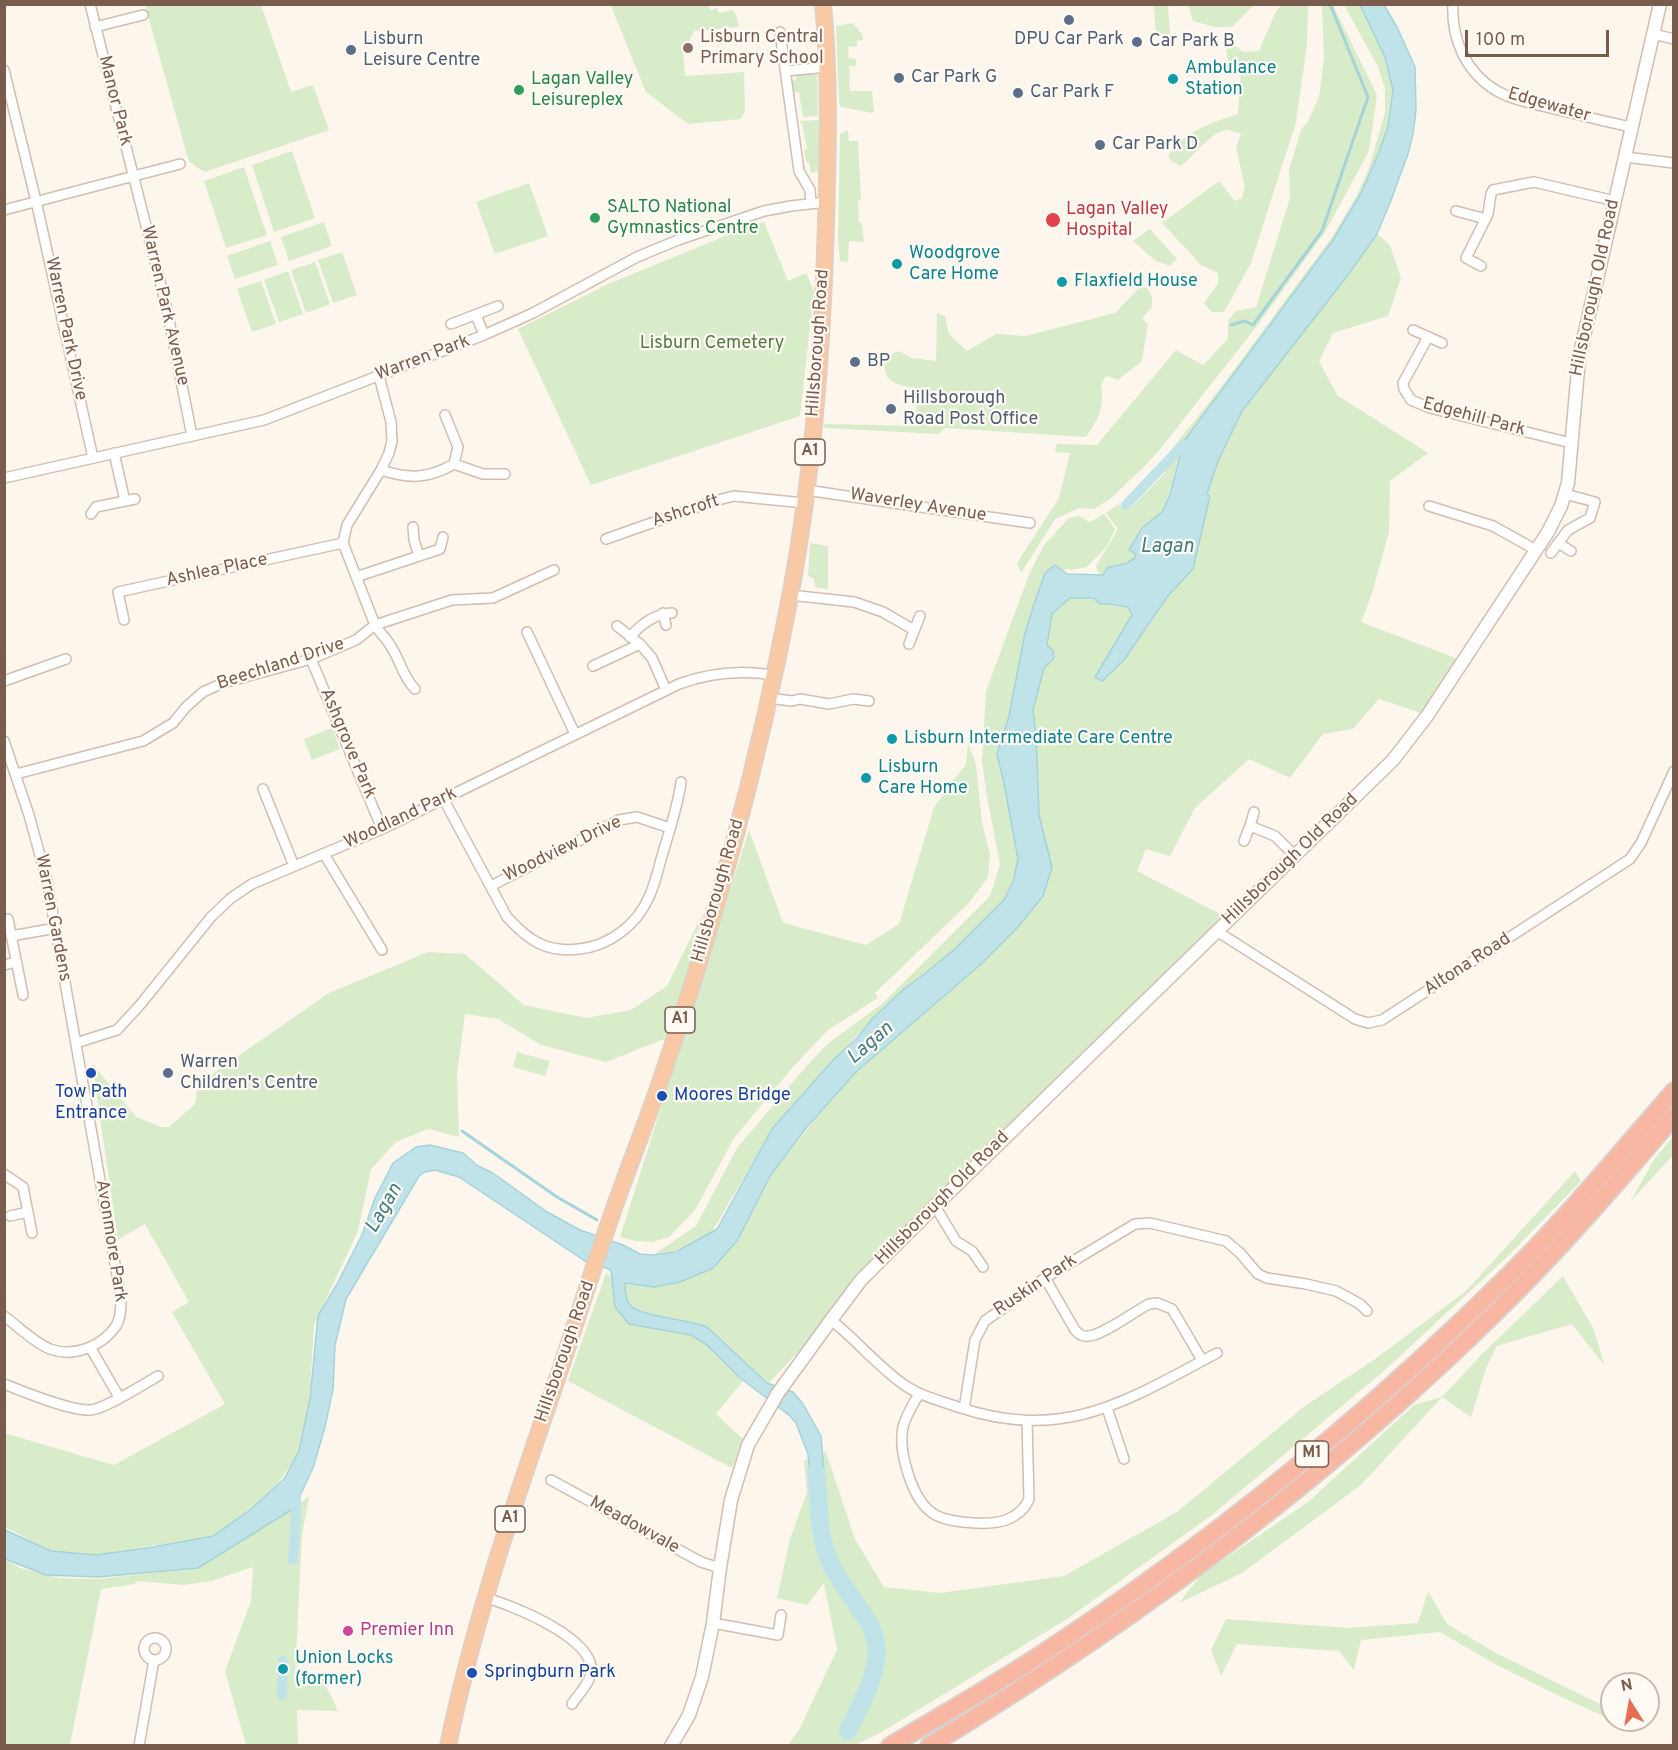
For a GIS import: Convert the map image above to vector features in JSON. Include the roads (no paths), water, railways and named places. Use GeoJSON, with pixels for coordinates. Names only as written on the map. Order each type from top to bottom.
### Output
{"type":"FeatureCollection","features":[{"type":"Feature","properties":{"kind":"highway","name":"Hillsborough Road"},"geometry":{"type":"LineString","coordinates":[[448,1746],[458,1698],[486,1598],[527,1467],[612,1212],[662,1076],[712,920],[742,812],[769,698],[790,595],[805,496],[824,293],[829,123],[823,4]]}},
{"type":"Feature","properties":{"kind":"highway","name":"M1"},"geometry":{"type":"LineString","coordinates":[[890,1746],[1039,1656],[1109,1609],[1179,1559],[1309,1456],[1383,1393],[1514,1270],[1674,1091]]}},
{"type":"Feature","properties":{"kind":"highway","name":"M1"},"geometry":{"type":"LineString","coordinates":[[929,1746],[1007,1698],[1160,1595],[1245,1531],[1347,1448],[1498,1310],[1571,1234],[1674,1116]]}},
{"type":"Feature","properties":{"kind":"street","name":"Manor Park"},"geometry":{"type":"LineString","coordinates":[[90,4],[133,176]]}},
{"type":"Feature","properties":{"kind":"street","name":"Edgewater"},"geometry":{"type":"LineString","coordinates":[[1454,4],[1455,34],[1465,58],[1476,73],[1498,91],[1539,105],[1631,128]]}},
{"type":"Feature","properties":{"kind":"street","name":"Hillsborough Old Road"},"geometry":{"type":"LineString","coordinates":[[671,1746],[682,1729],[696,1698],[713,1623],[729,1511],[748,1445],[766,1411],[831,1320],[861,1281],[935,1206],[1393,760],[1427,716],[1556,517],[1565,494],[1579,357],[1660,4]]}},
{"type":"Feature","properties":{"kind":"street"},"geometry":{"type":"LineString","coordinates":[[95,27],[142,15]]}},
{"type":"Feature","properties":{"kind":"street"},"geometry":{"type":"LineString","coordinates":[[780,32],[799,171],[810,190],[811,203]]}},
{"type":"Feature","properties":{"kind":"street"},"geometry":{"type":"LineString","coordinates":[[1653,34],[1674,39]]}},
{"type":"Feature","properties":{"kind":"street"},"geometry":{"type":"LineString","coordinates":[[786,71],[827,67]]}},
{"type":"Feature","properties":{"kind":"street","name":"Warren Park Drive"},"geometry":{"type":"LineString","coordinates":[[4,70],[36,201],[93,458]]}},
{"type":"Feature","properties":{"kind":"street"},"geometry":{"type":"LineString","coordinates":[[1624,157],[1674,164]]}},
{"type":"Feature","properties":{"kind":"street"},"geometry":{"type":"LineString","coordinates":[[4,210],[180,164]]}},
{"type":"Feature","properties":{"kind":"street","name":"Warren Park Avenue"},"geometry":{"type":"LineString","coordinates":[[133,176],[166,305],[192,436]]}},
{"type":"Feature","properties":{"kind":"street"},"geometry":{"type":"LineString","coordinates":[[1481,266],[1466,258],[1486,219],[1493,190],[1534,182],[1615,201]]}},
{"type":"Feature","properties":{"kind":"street","name":"Warren Park"},"geometry":{"type":"LineString","coordinates":[[4,478],[264,420],[484,335],[533,313],[637,257],[678,240],[764,211],[827,202]]}},
{"type":"Feature","properties":{"kind":"street"},"geometry":{"type":"LineString","coordinates":[[1456,211],[1486,219]]}},
{"type":"Feature","properties":{"kind":"street"},"geometry":{"type":"LineString","coordinates":[[451,324],[498,306]]}},
{"type":"Feature","properties":{"kind":"street"},"geometry":{"type":"LineString","coordinates":[[476,315],[484,335]]}},
{"type":"Feature","properties":{"kind":"street"},"geometry":{"type":"LineString","coordinates":[[1413,330],[1442,343]]}},
{"type":"Feature","properties":{"kind":"street","name":"Edgehill Park"},"geometry":{"type":"LineString","coordinates":[[1428,337],[1403,383],[1406,395],[1411,400],[1442,412],[1571,443]]}},
{"type":"Feature","properties":{"kind":"street"},"geometry":{"type":"LineString","coordinates":[[379,376],[391,422],[392,441],[381,470],[347,525],[344,543],[375,625],[390,644],[406,680],[415,689]]}},
{"type":"Feature","properties":{"kind":"street"},"geometry":{"type":"LineString","coordinates":[[446,415],[458,447],[454,464]]}},
{"type":"Feature","properties":{"kind":"street"},"geometry":{"type":"LineString","coordinates":[[114,453],[125,501]]}},
{"type":"Feature","properties":{"kind":"street"},"geometry":{"type":"LineString","coordinates":[[381,470],[401,477],[428,476],[454,464],[483,474],[505,474]]}},
{"type":"Feature","properties":{"kind":"street"},"geometry":{"type":"LineString","coordinates":[[1551,553],[1568,530],[1590,518],[1599,492]]}},
{"type":"Feature","properties":{"kind":"street"},"geometry":{"type":"LineString","coordinates":[[1565,494],[1595,502]]}},
{"type":"Feature","properties":{"kind":"street","name":"Ashcroft"},"geometry":{"type":"LineString","coordinates":[[606,539],[734,496],[805,496]]}},
{"type":"Feature","properties":{"kind":"street","name":"Waverley Avenue"},"geometry":{"type":"LineString","coordinates":[[805,496],[1030,523]]}},
{"type":"Feature","properties":{"kind":"street"},"geometry":{"type":"LineString","coordinates":[[91,514],[96,507],[135,499]]}},
{"type":"Feature","properties":{"kind":"street"},"geometry":{"type":"LineString","coordinates":[[1430,506],[1492,526],[1536,550]]}},
{"type":"Feature","properties":{"kind":"street"},"geometry":{"type":"LineString","coordinates":[[413,527],[419,556]]}},
{"type":"Feature","properties":{"kind":"street"},"geometry":{"type":"LineString","coordinates":[[356,577],[440,549],[443,537]]}},
{"type":"Feature","properties":{"kind":"street","name":"Ashlea Place"},"geometry":{"type":"LineString","coordinates":[[124,620],[118,592],[344,543]]}},
{"type":"Feature","properties":{"kind":"street"},"geometry":{"type":"LineString","coordinates":[[1558,543],[1571,551]]}},
{"type":"Feature","properties":{"kind":"street","name":"Beechland Drive"},"geometry":{"type":"LineString","coordinates":[[16,774],[143,741],[173,723],[203,692],[223,683],[311,659],[356,640],[375,625],[452,600],[494,598],[554,570]]}},
{"type":"Feature","properties":{"kind":"street"},"geometry":{"type":"LineString","coordinates":[[790,595],[854,602],[883,612],[914,630]]}},
{"type":"Feature","properties":{"kind":"street"},"geometry":{"type":"LineString","coordinates":[[630,637],[639,627],[667,613],[666,625]]}},
{"type":"Feature","properties":{"kind":"street"},"geometry":{"type":"LineString","coordinates":[[909,644],[920,616]]}},
{"type":"Feature","properties":{"kind":"street"},"geometry":{"type":"LineString","coordinates":[[617,626],[640,644],[652,658],[666,690]]}},
{"type":"Feature","properties":{"kind":"street"},"geometry":{"type":"LineString","coordinates":[[527,632],[575,734]]}},
{"type":"Feature","properties":{"kind":"street"},"geometry":{"type":"LineString","coordinates":[[593,666],[640,644]]}},
{"type":"Feature","properties":{"kind":"street"},"geometry":{"type":"LineString","coordinates":[[4,681],[66,659]]}},
{"type":"Feature","properties":{"kind":"street","name":"Ashgrove Park"},"geometry":{"type":"LineString","coordinates":[[311,659],[382,829]]}},
{"type":"Feature","properties":{"kind":"street","name":"Woodland Park"},"geometry":{"type":"LineString","coordinates":[[76,1043],[117,1030],[211,917],[231,898],[252,884],[444,800],[666,690],[708,676],[749,672],[773,675]]}},
{"type":"Feature","properties":{"kind":"street"},"geometry":{"type":"LineString","coordinates":[[769,698],[792,701],[800,699],[829,704],[853,699],[869,701]]}},
{"type":"Feature","properties":{"kind":"street","name":"Warren Gardens"},"geometry":{"type":"LineString","coordinates":[[4,741],[42,862],[86,1098]]}},
{"type":"Feature","properties":{"kind":"street","name":"Altona Road"},"geometry":{"type":"LineString","coordinates":[[1218,932],[1355,1019],[1368,1023],[1382,1020],[1630,859],[1641,843],[1674,771]]}},
{"type":"Feature","properties":{"kind":"street"},"geometry":{"type":"LineString","coordinates":[[444,800],[507,917],[534,942],[563,951],[585,949],[611,940],[625,930],[639,914],[649,898],[678,804],[681,782]]}},
{"type":"Feature","properties":{"kind":"street"},"geometry":{"type":"LineString","coordinates":[[263,789],[294,866]]}},
{"type":"Feature","properties":{"kind":"street"},"geometry":{"type":"LineString","coordinates":[[1244,841],[1254,812]]}},
{"type":"Feature","properties":{"kind":"street","name":"Woodview Drive"},"geometry":{"type":"LineString","coordinates":[[491,886],[619,820],[637,817],[670,828]]}},
{"type":"Feature","properties":{"kind":"street"},"geometry":{"type":"LineString","coordinates":[[1250,826],[1275,836],[1295,856]]}},
{"type":"Feature","properties":{"kind":"street"},"geometry":{"type":"LineString","coordinates":[[324,854],[382,950]]}},
{"type":"Feature","properties":{"kind":"street"},"geometry":{"type":"LineString","coordinates":[[8,919],[22,995]]}},
{"type":"Feature","properties":{"kind":"street"},"geometry":{"type":"LineString","coordinates":[[11,936],[56,928]]}},
{"type":"Feature","properties":{"kind":"street"},"geometry":{"type":"LineString","coordinates":[[4,965],[16,962]]}},
{"type":"Feature","properties":{"kind":"street","name":"Avonmore Park"},"geometry":{"type":"LineString","coordinates":[[86,1098],[121,1298],[117,1324],[102,1341],[90,1347]]}},
{"type":"Feature","properties":{"kind":"street"},"geometry":{"type":"LineString","coordinates":[[4,1174],[23,1187],[32,1233]]}},
{"type":"Feature","properties":{"kind":"street"},"geometry":{"type":"LineString","coordinates":[[935,1206],[956,1241],[972,1251],[983,1267]]}},
{"type":"Feature","properties":{"kind":"street"},"geometry":{"type":"LineString","coordinates":[[10,1216],[28,1212]]}},
{"type":"Feature","properties":{"kind":"street","name":"Ruskin Park"},"geometry":{"type":"LineString","coordinates":[[964,1409],[975,1340],[985,1321],[1045,1278],[1135,1224],[1150,1223],[1226,1241],[1258,1274],[1267,1278],[1336,1291],[1360,1304],[1367,1311]]}},
{"type":"Feature","properties":{"kind":"street"},"geometry":{"type":"LineString","coordinates":[[1045,1278],[1079,1334],[1085,1337],[1096,1335],[1149,1304],[1157,1303],[1172,1309],[1202,1360]]}},
{"type":"Feature","properties":{"kind":"street"},"geometry":{"type":"LineString","coordinates":[[4,1316],[50,1349],[78,1352],[90,1347],[119,1397]]}},
{"type":"Feature","properties":{"kind":"street"},"geometry":{"type":"LineString","coordinates":[[831,1320],[900,1382],[919,1394],[995,1418],[1027,1421],[1071,1418],[1107,1408],[1142,1393],[1217,1353]]}},
{"type":"Feature","properties":{"kind":"street"},"geometry":{"type":"LineString","coordinates":[[4,1384],[73,1407],[90,1410],[158,1376]]}},
{"type":"Feature","properties":{"kind":"street"},"geometry":{"type":"LineString","coordinates":[[919,1394],[902,1429],[908,1474],[920,1503],[931,1513],[944,1520],[991,1522],[1006,1520],[1026,1507],[1029,1499],[1027,1421]]}},
{"type":"Feature","properties":{"kind":"street"},"geometry":{"type":"LineString","coordinates":[[1107,1408],[1124,1459]]}},
{"type":"Feature","properties":{"kind":"street","name":"Meadowvale"},"geometry":{"type":"LineString","coordinates":[[551,1480],[700,1562],[720,1568]]}},
{"type":"Feature","properties":{"kind":"street"},"geometry":{"type":"LineString","coordinates":[[486,1598],[527,1611],[580,1645],[591,1660],[591,1676],[572,1704]]}},
{"type":"Feature","properties":{"kind":"street"},"geometry":{"type":"LineString","coordinates":[[713,1623],[778,1635],[781,1615]]}},
{"type":"Feature","properties":{"kind":"street"},"geometry":{"type":"LineString","coordinates":[[139,1746],[154,1660]]}},
{"type":"Feature","properties":{"kind":"water","name":"Lagan"},"geometry":{"type":"Polygon","coordinates":[[[1360,5],[1384,5],[1415,67],[1416,110],[1408,154],[1377,234],[1242,411],[1218,461],[1207,494],[1210,496],[1193,569],[1167,597],[1124,660],[1102,681],[1095,677],[1132,615],[1128,607],[1100,604],[1094,598],[1070,598],[1052,614],[1047,645],[1053,651],[1054,658],[1044,668],[1033,710],[1039,815],[1052,867],[1043,896],[1018,927],[980,965],[857,1071],[806,1128],[770,1176],[737,1241],[713,1268],[680,1282],[654,1287],[625,1283],[627,1300],[635,1309],[707,1327],[767,1383],[793,1392],[803,1404],[821,1436],[826,1496],[812,1496],[808,1454],[796,1423],[739,1377],[707,1345],[691,1335],[629,1324],[615,1307],[609,1269],[585,1261],[459,1177],[435,1170],[419,1176],[346,1299],[335,1345],[333,1389],[325,1427],[313,1468],[291,1510],[198,1568],[98,1577],[46,1575],[5,1559],[5,1530],[51,1551],[96,1555],[213,1536],[250,1510],[284,1479],[299,1451],[310,1399],[318,1316],[362,1235],[375,1198],[393,1163],[416,1147],[430,1145],[463,1153],[478,1166],[493,1173],[547,1212],[580,1230],[623,1245],[640,1254],[676,1252],[717,1229],[772,1129],[834,1059],[905,988],[956,948],[1004,900],[1013,882],[1018,859],[997,754],[1009,716],[1025,633],[1045,573],[1055,565],[1067,574],[1103,575],[1107,568],[1127,563],[1135,558],[1135,553],[1129,550],[1142,528],[1163,511],[1170,494],[1184,441],[1333,240],[1361,193],[1388,127],[1393,90],[1385,57],[1360,5]]]}},
{"type":"Feature","properties":{"kind":"waterway"},"geometry":{"type":"LineString","coordinates":[[1231,325],[1245,321],[1253,325],[1322,231],[1368,97],[1330,4]]}},
{"type":"Feature","properties":{"kind":"waterway"},"geometry":{"type":"LineString","coordinates":[[1126,505],[1183,445]]}},
{"type":"Feature","properties":{"kind":"waterway"},"geometry":{"type":"LineString","coordinates":[[462,1131],[557,1197],[597,1220]]}},
{"type":"Feature","properties":{"kind":"waterway"},"geometry":{"type":"LineString","coordinates":[[816,1472],[821,1529],[826,1552],[838,1577],[867,1620],[874,1634],[876,1648],[876,1662],[872,1676],[848,1731]]}},
{"type":"Feature","properties":{"kind":"waterway"},"geometry":{"type":"LineString","coordinates":[[293,1560],[296,1491]]}},
{"type":"Feature","properties":{"kind":"waterway"},"geometry":{"type":"LineString","coordinates":[[282,1695],[283,1661]]}},
{"type":"Feature","properties":{"kind":"place","name":"DPU Car Park"},"geometry":{"type":"Point","coordinates":[1069,20]}},
{"type":"Feature","properties":{"kind":"place","name":"Car Park B"},"geometry":{"type":"Point","coordinates":[1137,42]}},
{"type":"Feature","properties":{"kind":"place","name":"Lisburn Central Primary School"},"geometry":{"type":"Point","coordinates":[688,48]}},
{"type":"Feature","properties":{"kind":"place","name":"Lisburn Leisure Centre"},"geometry":{"type":"Point","coordinates":[351,50]}},
{"type":"Feature","properties":{"kind":"place","name":"Car Park G"},"geometry":{"type":"Point","coordinates":[899,78]}},
{"type":"Feature","properties":{"kind":"place","name":"Ambulance Station"},"geometry":{"type":"Point","coordinates":[1173,79]}},
{"type":"Feature","properties":{"kind":"place","name":"Lagan Valley Leisureplex"},"geometry":{"type":"Point","coordinates":[519,90]}},
{"type":"Feature","properties":{"kind":"place","name":"Car Park F"},"geometry":{"type":"Point","coordinates":[1018,93]}},
{"type":"Feature","properties":{"kind":"place","name":"Car Park D"},"geometry":{"type":"Point","coordinates":[1100,145]}},
{"type":"Feature","properties":{"kind":"place","name":"SALTO National Gymnastics Centre"},"geometry":{"type":"Point","coordinates":[595,218]}},
{"type":"Feature","properties":{"kind":"place","name":"Lagan Valley Hospital"},"geometry":{"type":"Point","coordinates":[1053,220]}},
{"type":"Feature","properties":{"kind":"place","name":"Woodgrove Care Home"},"geometry":{"type":"Point","coordinates":[897,264]}},
{"type":"Feature","properties":{"kind":"place","name":"Flaxfield House"},"geometry":{"type":"Point","coordinates":[1062,282]}},
{"type":"Feature","properties":{"kind":"place","name":"BP"},"geometry":{"type":"Point","coordinates":[855,362]}},
{"type":"Feature","properties":{"kind":"place","name":"Hillsborough Road Post Office"},"geometry":{"type":"Point","coordinates":[891,409]}},
{"type":"Feature","properties":{"kind":"place","name":"Lisburn Intermediate Care Centre"},"geometry":{"type":"Point","coordinates":[892,739]}},
{"type":"Feature","properties":{"kind":"place","name":"Lisburn Care Home"},"geometry":{"type":"Point","coordinates":[866,778]}},
{"type":"Feature","properties":{"kind":"place","name":"Tow Path Entrance"},"geometry":{"type":"Point","coordinates":[91,1073]}},
{"type":"Feature","properties":{"kind":"place","name":"Warren Children's Centre"},"geometry":{"type":"Point","coordinates":[168,1073]}},
{"type":"Feature","properties":{"kind":"place","name":"Moores Bridge"},"geometry":{"type":"Point","coordinates":[662,1096]}},
{"type":"Feature","properties":{"kind":"place","name":"Premier Inn"},"geometry":{"type":"Point","coordinates":[348,1631]}},
{"type":"Feature","properties":{"kind":"place","name":"Union Locks (former)"},"geometry":{"type":"Point","coordinates":[283,1669]}},
{"type":"Feature","properties":{"kind":"place","name":"Springburn Park"},"geometry":{"type":"Point","coordinates":[472,1673]}},
{"type":"Feature","properties":{"kind":"park label","name":"Lisburn Cemetery"},"geometry":{"type":"Point","coordinates":[712,344]}}]}
